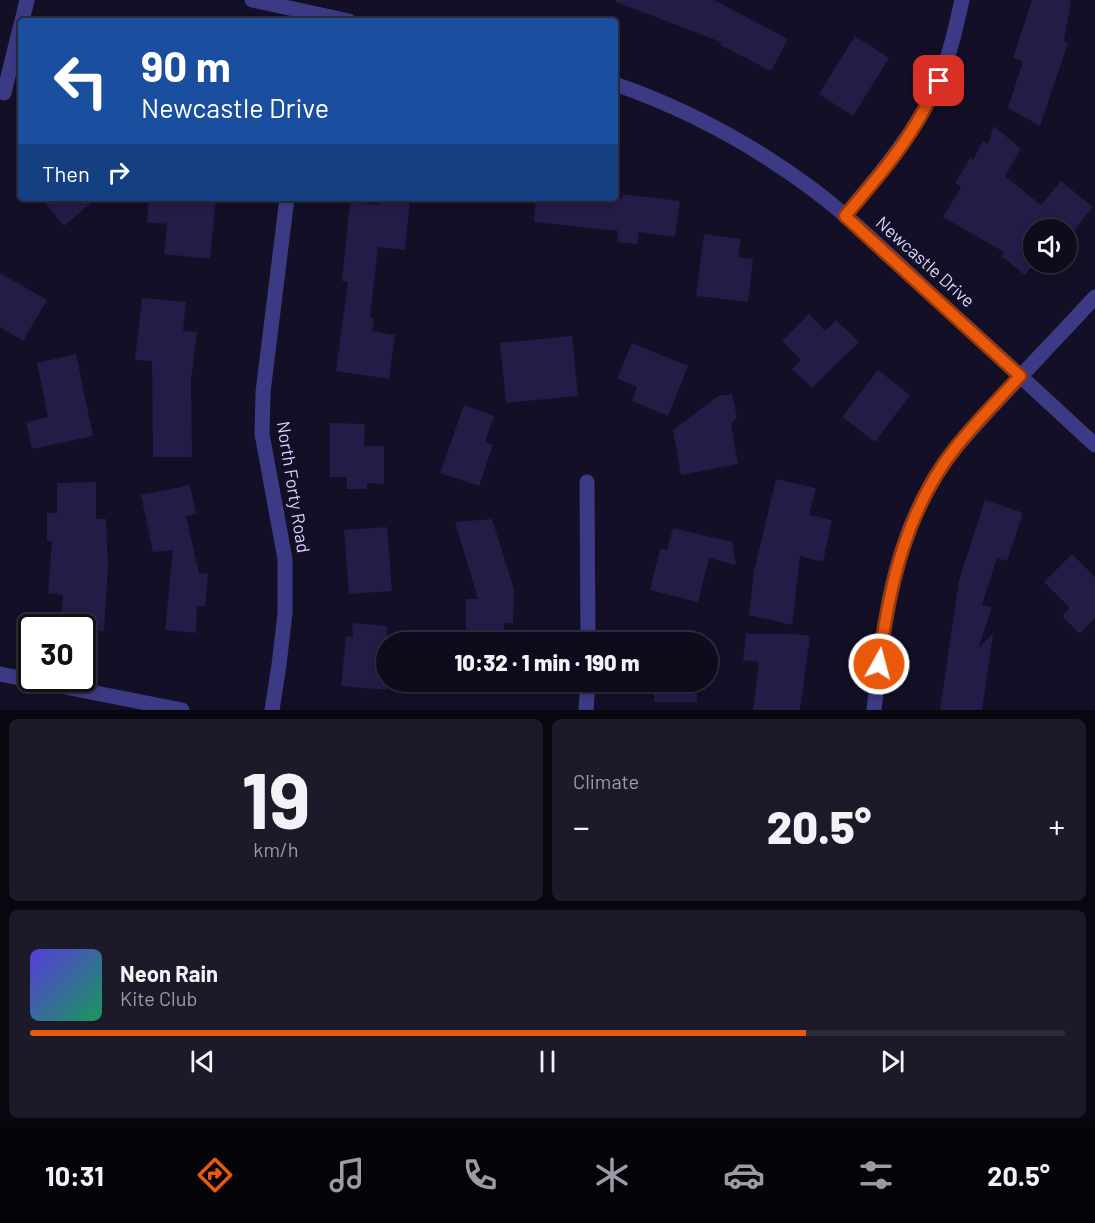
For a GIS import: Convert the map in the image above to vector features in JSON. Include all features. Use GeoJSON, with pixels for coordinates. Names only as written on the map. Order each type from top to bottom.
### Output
{"type":"FeatureCollection","features":[{"type":"Feature","properties":{"kind":"street"},"geometry":{"type":"LineString","coordinates":[[22,18],[27,0]]}},
{"type":"Feature","properties":{"kind":"street"},"geometry":{"type":"LineString","coordinates":[[252,0],[314,11],[338,18]]}},
{"type":"Feature","properties":{"kind":"street"},"geometry":{"type":"LineString","coordinates":[[845,216],[889,163],[916,123],[939,81],[954,36],[962,0]]}},
{"type":"Feature","properties":{"kind":"street"},"geometry":{"type":"LineString","coordinates":[[4,93],[18,35]]}},
{"type":"Feature","properties":{"kind":"street","name":"Newcastle Drive"},"geometry":{"type":"LineString","coordinates":[[618,85],[670,106],[745,144],[817,193],[1095,445]]}},
{"type":"Feature","properties":{"kind":"street","name":"North Forty Road"},"geometry":{"type":"LineString","coordinates":[[272,710],[285,613],[285,559],[262,434],[263,392],[287,201]]}},
{"type":"Feature","properties":{"kind":"street"},"geometry":{"type":"LineString","coordinates":[[874,710],[885,619],[895,572],[910,526],[930,485],[956,447],[1095,297]]}},
{"type":"Feature","properties":{"kind":"street"},"geometry":{"type":"LineString","coordinates":[[587,482],[588,632]]}},
{"type":"Feature","properties":{"kind":"street"},"geometry":{"type":"LineString","coordinates":[[0,674],[182,710]]}},
{"type":"Feature","properties":{"kind":"street"},"geometry":{"type":"LineString","coordinates":[[586,710],[587,692]]}},
{"type":"Feature","properties":{"kind":"building"},"geometry":{"type":"Polygon","coordinates":[[[616,0],[714,0],[788,39],[771,71],[720,45],[721,42],[616,2],[616,0]]]}},
{"type":"Feature","properties":{"kind":"building"},"geometry":{"type":"Polygon","coordinates":[[[1032,0],[1071,0],[1064,41],[1068,43],[1040,126],[1008,108],[1023,61],[1013,58],[1032,0]]]}},
{"type":"Feature","properties":{"kind":"building"},"geometry":{"type":"Polygon","coordinates":[[[855,36],[889,58],[853,116],[819,94],[855,36]]]}},
{"type":"Feature","properties":{"kind":"building"},"geometry":{"type":"Polygon","coordinates":[[[994,126],[1021,149],[1005,176],[1041,205],[1061,181],[1093,207],[1077,227],[1077,219],[1023,219],[1023,273],[1027,273],[1025,275],[1001,256],[1004,252],[943,217],[961,187],[955,183],[970,158],[973,160],[983,141],[988,144],[994,126]]]}},
{"type":"Feature","properties":{"kind":"building"},"geometry":{"type":"Polygon","coordinates":[[[623,194],[680,201],[675,237],[639,232],[637,244],[617,242],[618,231],[534,222],[536,201],[618,201],[618,198],[623,198],[623,194]]]}},
{"type":"Feature","properties":{"kind":"building"},"geometry":{"type":"Polygon","coordinates":[[[43,201],[93,201],[64,226],[43,201]]]}},
{"type":"Feature","properties":{"kind":"building"},"geometry":{"type":"Polygon","coordinates":[[[149,201],[216,201],[210,259],[164,254],[167,224],[147,222],[149,201]]]}},
{"type":"Feature","properties":{"kind":"building"},"geometry":{"type":"Polygon","coordinates":[[[380,201],[410,201],[405,250],[378,247],[370,318],[374,318],[372,331],[395,335],[389,379],[336,371],[348,282],[342,281],[350,202],[379,205],[380,201]]]}},
{"type":"Feature","properties":{"kind":"building"},"geometry":{"type":"Polygon","coordinates":[[[704,234],[741,239],[738,257],[753,259],[748,302],[696,296],[704,234]]]}},
{"type":"Feature","properties":{"kind":"building"},"geometry":{"type":"Polygon","coordinates":[[[0,273],[47,300],[23,341],[0,327],[0,273]]]}},
{"type":"Feature","properties":{"kind":"building"},"geometry":{"type":"Polygon","coordinates":[[[142,298],[186,302],[183,331],[197,332],[191,380],[192,457],[153,457],[152,361],[135,360],[142,298]]]}},
{"type":"Feature","properties":{"kind":"building"},"geometry":{"type":"Polygon","coordinates":[[[809,314],[825,331],[836,320],[859,342],[812,388],[792,369],[801,360],[782,341],[809,314]]]}},
{"type":"Feature","properties":{"kind":"building"},"geometry":{"type":"Polygon","coordinates":[[[572,336],[578,396],[506,403],[500,343],[572,336]]]}},
{"type":"Feature","properties":{"kind":"building"},"geometry":{"type":"Polygon","coordinates":[[[632,343],[688,366],[668,416],[632,401],[637,387],[617,378],[632,343]]]}},
{"type":"Feature","properties":{"kind":"building"},"geometry":{"type":"Polygon","coordinates":[[[76,354],[93,436],[32,449],[26,422],[48,417],[37,363],[76,354]]]}},
{"type":"Feature","properties":{"kind":"building"},"geometry":{"type":"Polygon","coordinates":[[[878,370],[910,395],[875,442],[842,417],[878,370]]]}},
{"type":"Feature","properties":{"kind":"building"},"geometry":{"type":"Polygon","coordinates":[[[732,394],[737,417],[731,425],[738,464],[681,475],[673,430],[718,396],[732,394]]]}},
{"type":"Feature","properties":{"kind":"building"},"geometry":{"type":"Polygon","coordinates":[[[464,405],[494,416],[485,442],[493,445],[479,486],[440,473],[464,405]]]}},
{"type":"Feature","properties":{"kind":"building"},"geometry":{"type":"Polygon","coordinates":[[[330,423],[365,424],[364,446],[384,446],[384,484],[367,483],[367,489],[347,489],[347,477],[330,477],[330,423]]]}},
{"type":"Feature","properties":{"kind":"building"},"geometry":{"type":"Polygon","coordinates":[[[776,479],[816,488],[809,515],[832,520],[823,562],[800,556],[792,625],[749,615],[754,571],[776,479]]]}},
{"type":"Feature","properties":{"kind":"building"},"geometry":{"type":"Polygon","coordinates":[[[96,482],[96,519],[106,519],[108,567],[104,631],[96,631],[96,614],[62,614],[63,595],[48,593],[52,541],[47,541],[47,513],[57,513],[57,483],[96,482]]]}},
{"type":"Feature","properties":{"kind":"building"},"geometry":{"type":"Polygon","coordinates":[[[190,485],[196,514],[186,516],[199,573],[208,574],[205,606],[197,606],[196,633],[165,630],[173,550],[153,552],[141,495],[190,485]]]}},
{"type":"Feature","properties":{"kind":"building"},"geometry":{"type":"Polygon","coordinates":[[[985,500],[1023,513],[1007,561],[997,558],[982,605],[992,607],[978,649],[993,633],[982,710],[940,710],[959,580],[985,500]]]}},
{"type":"Feature","properties":{"kind":"building"},"geometry":{"type":"Polygon","coordinates":[[[492,519],[514,589],[513,623],[504,623],[504,632],[466,632],[466,599],[478,599],[455,522],[492,519]]]}},
{"type":"Feature","properties":{"kind":"building"},"geometry":{"type":"Polygon","coordinates":[[[387,527],[392,591],[349,594],[344,530],[387,527]]]}},
{"type":"Feature","properties":{"kind":"building"},"geometry":{"type":"Polygon","coordinates":[[[673,528],[732,542],[736,565],[709,558],[698,602],[650,590],[660,549],[667,550],[673,528]]]}},
{"type":"Feature","properties":{"kind":"building"},"geometry":{"type":"Polygon","coordinates":[[[1072,554],[1095,577],[1095,618],[1080,634],[1062,616],[1070,608],[1044,582],[1072,554]]]}},
{"type":"Feature","properties":{"kind":"building"},"geometry":{"type":"Polygon","coordinates":[[[352,623],[387,626],[387,632],[376,632],[376,689],[341,686],[346,636],[353,637],[352,623]]]}},
{"type":"Feature","properties":{"kind":"building"},"geometry":{"type":"Polygon","coordinates":[[[746,634],[810,636],[800,710],[753,710],[759,662],[743,660],[746,634]]]}},
{"type":"Feature","properties":{"kind":"building"},"geometry":{"type":"Polygon","coordinates":[[[654,692],[697,692],[697,702],[654,702],[654,692]]]}},
{"type":"Feature","properties":{"kind":"route"},"geometry":{"type":"LineString","coordinates":[[879,664],[895,572],[910,526],[930,485],[956,447],[1020,376],[845,216],[889,163],[916,123],[939,81]]}}]}
